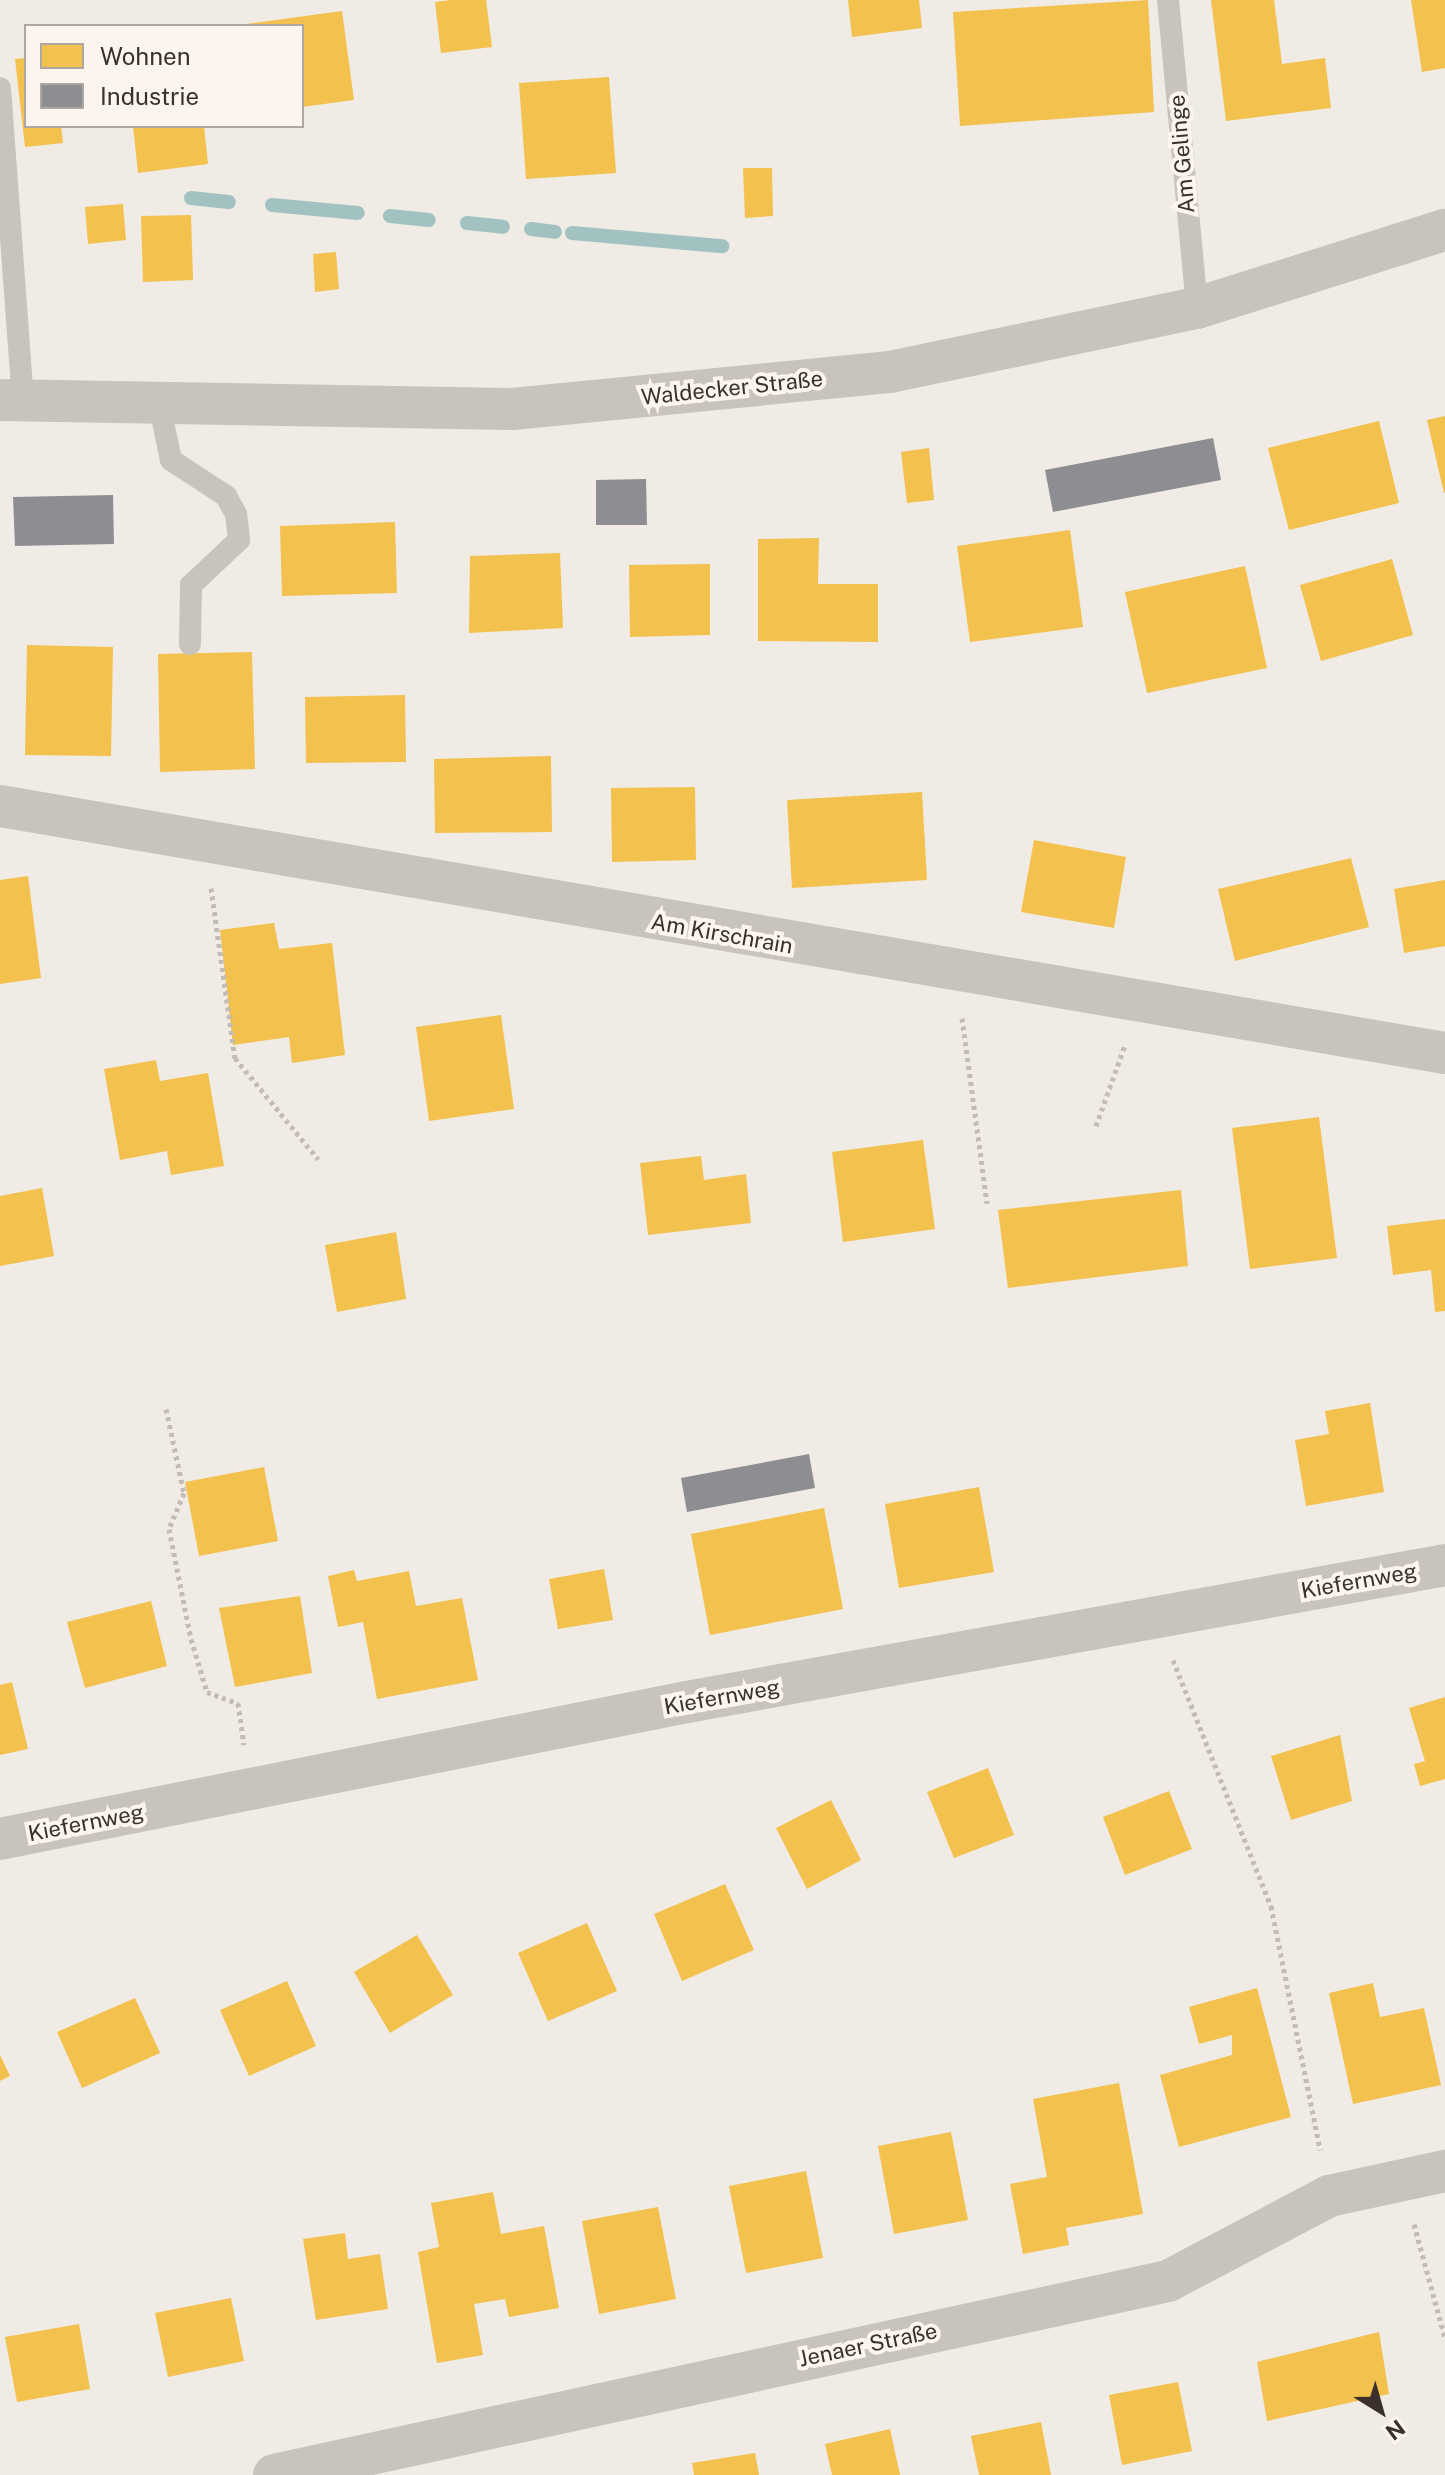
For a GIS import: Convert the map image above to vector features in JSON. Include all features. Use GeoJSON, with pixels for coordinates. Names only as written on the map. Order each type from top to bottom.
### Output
{"type":"FeatureCollection","features":[{"type":"Feature","properties":{"kind":"street","name":"Waldecker Straße"},"geometry":{"type":"LineString","coordinates":[[12,400],[528,407],[890,372],[1197,308],[1445,230]]}},
{"type":"Feature","properties":{"kind":"street","name":"Am Kirschrain"},"geometry":{"type":"LineString","coordinates":[[0,806],[956,974],[1445,1053]]}},
{"type":"Feature","properties":{"kind":"street","name":"Kiefernweg"},"geometry":{"type":"LineString","coordinates":[[0,1839],[252,1792],[687,1702],[1445,1565]]}},
{"type":"Feature","properties":{"kind":"street","name":"Jenaer Straße"},"geometry":{"type":"LineString","coordinates":[[274,2475],[1168,2281],[1329,2196],[1445,2171]]}},
{"type":"Feature","properties":{"kind":"lane","name":"Am Gelinge"},"geometry":{"type":"LineString","coordinates":[[1168,0],[1197,308]]}},
{"type":"Feature","properties":{"kind":"lane"},"geometry":{"type":"LineString","coordinates":[[0,88],[12,400]]}},
{"type":"Feature","properties":{"kind":"lane"},"geometry":{"type":"LineString","coordinates":[[159,403],[171,460],[226,496],[236,514],[239,540],[191,585],[190,644]]}},
{"type":"Feature","properties":{"kind":"path"},"geometry":{"type":"LineString","coordinates":[[207,841],[235,1058],[318,1159]]}},
{"type":"Feature","properties":{"kind":"path"},"geometry":{"type":"LineString","coordinates":[[956,974],[987,1203]]}},
{"type":"Feature","properties":{"kind":"path"},"geometry":{"type":"LineString","coordinates":[[1096,1126],[1126,1057],[1123,1000]]}},
{"type":"Feature","properties":{"kind":"path"},"geometry":{"type":"LineString","coordinates":[[166,1409],[184,1493],[169,1529],[191,1639],[207,1692],[238,1703],[252,1792]]}},
{"type":"Feature","properties":{"kind":"path"},"geometry":{"type":"LineString","coordinates":[[1156,1618],[1271,1906],[1329,2196]]}},
{"type":"Feature","properties":{"kind":"path"},"geometry":{"type":"LineString","coordinates":[[1403,2181],[1445,2338]]}},
{"type":"Feature","properties":{"kind":"building: Wohnen"},"geometry":{"type":"Polygon","coordinates":[[[486,0],[492,47],[441,53],[435,2],[486,0]]]}},
{"type":"Feature","properties":{"kind":"building: Wohnen"},"geometry":{"type":"Polygon","coordinates":[[[848,0],[919,0],[922,28],[852,37],[848,0]]]}},
{"type":"Feature","properties":{"kind":"building: Wohnen"},"geometry":{"type":"Polygon","coordinates":[[[1148,0],[1154,112],[960,126],[953,12],[1148,0]]]}},
{"type":"Feature","properties":{"kind":"building: Wohnen"},"geometry":{"type":"Polygon","coordinates":[[[1211,0],[1274,0],[1282,64],[1325,58],[1331,108],[1226,121],[1211,0]]]}},
{"type":"Feature","properties":{"kind":"building: Wohnen"},"geometry":{"type":"Polygon","coordinates":[[[1411,0],[1445,0],[1445,68],[1422,72],[1411,0]]]}},
{"type":"Feature","properties":{"kind":"building: Wohnen"},"geometry":{"type":"Polygon","coordinates":[[[342,11],[354,100],[304,107],[304,24],[246,24],[342,11]]]}},
{"type":"Feature","properties":{"kind":"building: Wohnen"},"geometry":{"type":"Polygon","coordinates":[[[24,58],[24,128],[61,128],[63,143],[25,147],[15,59],[24,58]]]}},
{"type":"Feature","properties":{"kind":"building: Wohnen"},"geometry":{"type":"Polygon","coordinates":[[[609,77],[616,173],[526,179],[519,83],[609,77]]]}},
{"type":"Feature","properties":{"kind":"building: Wohnen"},"geometry":{"type":"Polygon","coordinates":[[[133,128],[204,128],[208,164],[138,173],[133,128]]]}},
{"type":"Feature","properties":{"kind":"building: Wohnen"},"geometry":{"type":"Polygon","coordinates":[[[743,168],[772,168],[773,216],[745,218],[743,168]]]}},
{"type":"Feature","properties":{"kind":"building: Wohnen"},"geometry":{"type":"Polygon","coordinates":[[[123,204],[126,240],[88,244],[85,207],[123,204]]]}},
{"type":"Feature","properties":{"kind":"building: Wohnen"},"geometry":{"type":"Polygon","coordinates":[[[191,215],[193,280],[143,282],[141,216],[191,215]]]}},
{"type":"Feature","properties":{"kind":"building: Wohnen"},"geometry":{"type":"Polygon","coordinates":[[[336,252],[339,289],[315,292],[313,254],[336,252]]]}},
{"type":"Feature","properties":{"kind":"building: Wohnen"},"geometry":{"type":"Polygon","coordinates":[[[1445,416],[1445,492],[1444,493],[1427,420],[1445,416]]]}},
{"type":"Feature","properties":{"kind":"building: Wohnen"},"geometry":{"type":"Polygon","coordinates":[[[1379,421],[1399,503],[1289,530],[1268,448],[1379,421]]]}},
{"type":"Feature","properties":{"kind":"building: Wohnen"},"geometry":{"type":"Polygon","coordinates":[[[929,448],[934,500],[907,503],[901,452],[929,448]]]}},
{"type":"Feature","properties":{"kind":"building: Wohnen"},"geometry":{"type":"Polygon","coordinates":[[[395,522],[397,593],[282,596],[280,526],[395,522]]]}},
{"type":"Feature","properties":{"kind":"building: Wohnen"},"geometry":{"type":"Polygon","coordinates":[[[1070,530],[1083,627],[970,642],[957,546],[1070,530]]]}},
{"type":"Feature","properties":{"kind":"building: Wohnen"},"geometry":{"type":"Polygon","coordinates":[[[819,538],[818,584],[878,584],[878,642],[758,641],[758,539],[819,538]]]}},
{"type":"Feature","properties":{"kind":"building: Wohnen"},"geometry":{"type":"Polygon","coordinates":[[[560,553],[563,628],[469,633],[470,556],[560,553]]]}},
{"type":"Feature","properties":{"kind":"building: Wohnen"},"geometry":{"type":"Polygon","coordinates":[[[1392,559],[1413,635],[1321,661],[1300,585],[1392,559]]]}},
{"type":"Feature","properties":{"kind":"building: Wohnen"},"geometry":{"type":"Polygon","coordinates":[[[710,564],[710,635],[630,637],[629,565],[710,564]]]}},
{"type":"Feature","properties":{"kind":"building: Wohnen"},"geometry":{"type":"Polygon","coordinates":[[[1245,566],[1267,668],[1147,693],[1125,592],[1245,566]]]}},
{"type":"Feature","properties":{"kind":"building: Wohnen"},"geometry":{"type":"Polygon","coordinates":[[[27,645],[113,647],[111,756],[25,755],[27,645]]]}},
{"type":"Feature","properties":{"kind":"building: Wohnen"},"geometry":{"type":"Polygon","coordinates":[[[252,652],[255,769],[160,772],[158,654],[252,652]]]}},
{"type":"Feature","properties":{"kind":"building: Wohnen"},"geometry":{"type":"Polygon","coordinates":[[[405,695],[406,762],[306,763],[305,697],[405,695]]]}},
{"type":"Feature","properties":{"kind":"building: Wohnen"},"geometry":{"type":"Polygon","coordinates":[[[551,756],[552,832],[435,833],[434,759],[551,756]]]}},
{"type":"Feature","properties":{"kind":"building: Wohnen"},"geometry":{"type":"Polygon","coordinates":[[[695,787],[696,860],[612,862],[611,788],[695,787]]]}},
{"type":"Feature","properties":{"kind":"building: Wohnen"},"geometry":{"type":"Polygon","coordinates":[[[922,792],[927,880],[792,888],[787,800],[922,792]]]}},
{"type":"Feature","properties":{"kind":"building: Wohnen"},"geometry":{"type":"Polygon","coordinates":[[[1034,840],[1126,857],[1114,928],[1021,912],[1034,840]]]}},
{"type":"Feature","properties":{"kind":"building: Wohnen"},"geometry":{"type":"Polygon","coordinates":[[[1351,858],[1369,927],[1235,961],[1218,889],[1351,858]]]}},
{"type":"Feature","properties":{"kind":"building: Wohnen"},"geometry":{"type":"Polygon","coordinates":[[[28,876],[41,978],[0,984],[0,880],[28,876]]]}},
{"type":"Feature","properties":{"kind":"building: Wohnen"},"geometry":{"type":"Polygon","coordinates":[[[1445,880],[1445,946],[1404,953],[1394,889],[1445,880]]]}},
{"type":"Feature","properties":{"kind":"building: Wohnen"},"geometry":{"type":"Polygon","coordinates":[[[274,923],[279,949],[332,943],[345,1055],[292,1063],[289,1037],[233,1045],[220,930],[274,923]]]}},
{"type":"Feature","properties":{"kind":"building: Wohnen"},"geometry":{"type":"Polygon","coordinates":[[[501,1015],[514,1109],[429,1121],[416,1027],[501,1015]]]}},
{"type":"Feature","properties":{"kind":"building: Wohnen"},"geometry":{"type":"Polygon","coordinates":[[[156,1060],[160,1081],[208,1073],[224,1166],[171,1175],[167,1151],[120,1160],[104,1069],[156,1060]]]}},
{"type":"Feature","properties":{"kind":"building: Wohnen"},"geometry":{"type":"Polygon","coordinates":[[[1319,1117],[1337,1258],[1250,1269],[1232,1128],[1319,1117]]]}},
{"type":"Feature","properties":{"kind":"building: Wohnen"},"geometry":{"type":"Polygon","coordinates":[[[923,1140],[935,1229],[843,1242],[832,1152],[923,1140]]]}},
{"type":"Feature","properties":{"kind":"building: Wohnen"},"geometry":{"type":"Polygon","coordinates":[[[701,1156],[704,1180],[746,1174],[751,1223],[648,1235],[640,1163],[701,1156]]]}},
{"type":"Feature","properties":{"kind":"building: Wohnen"},"geometry":{"type":"Polygon","coordinates":[[[42,1188],[54,1256],[0,1266],[0,1196],[42,1188]]]}},
{"type":"Feature","properties":{"kind":"building: Wohnen"},"geometry":{"type":"Polygon","coordinates":[[[1181,1190],[1188,1266],[1008,1288],[998,1210],[1181,1190]]]}},
{"type":"Feature","properties":{"kind":"building: Wohnen"},"geometry":{"type":"Polygon","coordinates":[[[1445,1219],[1445,1311],[1435,1312],[1431,1270],[1393,1275],[1387,1226],[1445,1219]]]}},
{"type":"Feature","properties":{"kind":"building: Wohnen"},"geometry":{"type":"Polygon","coordinates":[[[396,1232],[406,1299],[337,1312],[325,1245],[396,1232]]]}},
{"type":"Feature","properties":{"kind":"building: Wohnen"},"geometry":{"type":"Polygon","coordinates":[[[1370,1403],[1384,1492],[1306,1506],[1295,1440],[1329,1434],[1325,1411],[1370,1403]]]}},
{"type":"Feature","properties":{"kind":"building: Wohnen"},"geometry":{"type":"Polygon","coordinates":[[[264,1467],[278,1541],[199,1556],[185,1482],[264,1467]]]}},
{"type":"Feature","properties":{"kind":"building: Wohnen"},"geometry":{"type":"Polygon","coordinates":[[[979,1487],[994,1572],[899,1588],[885,1504],[979,1487]]]}},
{"type":"Feature","properties":{"kind":"building: Wohnen"},"geometry":{"type":"Polygon","coordinates":[[[824,1508],[843,1609],[710,1635],[691,1534],[824,1508]]]}},
{"type":"Feature","properties":{"kind":"building: Wohnen"},"geometry":{"type":"Polygon","coordinates":[[[604,1569],[613,1620],[558,1629],[549,1579],[604,1569]]]}},
{"type":"Feature","properties":{"kind":"building: Wohnen"},"geometry":{"type":"Polygon","coordinates":[[[354,1570],[357,1581],[409,1571],[416,1606],[462,1598],[478,1680],[377,1699],[363,1622],[338,1627],[328,1576],[354,1570]]]}},
{"type":"Feature","properties":{"kind":"building: Wohnen"},"geometry":{"type":"Polygon","coordinates":[[[300,1596],[312,1673],[235,1687],[219,1608],[300,1596]]]}},
{"type":"Feature","properties":{"kind":"building: Wohnen"},"geometry":{"type":"Polygon","coordinates":[[[151,1601],[167,1666],[85,1688],[67,1622],[151,1601]]]}},
{"type":"Feature","properties":{"kind":"building: Wohnen"},"geometry":{"type":"Polygon","coordinates":[[[12,1682],[28,1749],[0,1755],[0,1685],[12,1682]]]}},
{"type":"Feature","properties":{"kind":"building: Wohnen"},"geometry":{"type":"Polygon","coordinates":[[[1445,1697],[1445,1779],[1420,1786],[1414,1764],[1425,1761],[1409,1708],[1445,1697]]]}},
{"type":"Feature","properties":{"kind":"building: Wohnen"},"geometry":{"type":"Polygon","coordinates":[[[1340,1735],[1352,1801],[1291,1820],[1271,1756],[1340,1735]]]}},
{"type":"Feature","properties":{"kind":"building: Wohnen"},"geometry":{"type":"Polygon","coordinates":[[[988,1768],[1014,1835],[954,1858],[927,1792],[988,1768]]]}},
{"type":"Feature","properties":{"kind":"building: Wohnen"},"geometry":{"type":"Polygon","coordinates":[[[1169,1791],[1192,1849],[1125,1875],[1103,1817],[1169,1791]]]}},
{"type":"Feature","properties":{"kind":"building: Wohnen"},"geometry":{"type":"Polygon","coordinates":[[[831,1800],[861,1860],[807,1889],[776,1828],[831,1800]]]}},
{"type":"Feature","properties":{"kind":"building: Wohnen"},"geometry":{"type":"Polygon","coordinates":[[[725,1884],[754,1950],[682,1981],[654,1914],[725,1884]]]}},
{"type":"Feature","properties":{"kind":"building: Wohnen"},"geometry":{"type":"Polygon","coordinates":[[[587,1923],[617,1991],[548,2021],[518,1953],[587,1923]]]}},
{"type":"Feature","properties":{"kind":"building: Wohnen"},"geometry":{"type":"Polygon","coordinates":[[[417,1935],[453,1995],[390,2033],[354,1972],[417,1935]]]}},
{"type":"Feature","properties":{"kind":"building: Wohnen"},"geometry":{"type":"Polygon","coordinates":[[[287,1981],[316,2046],[249,2076],[220,2010],[287,1981]]]}},
{"type":"Feature","properties":{"kind":"building: Wohnen"},"geometry":{"type":"Polygon","coordinates":[[[1373,1983],[1380,2017],[1424,2008],[1441,2085],[1353,2104],[1329,1993],[1373,1983]]]}},
{"type":"Feature","properties":{"kind":"building: Wohnen"},"geometry":{"type":"Polygon","coordinates":[[[1257,1988],[1291,2117],[1179,2147],[1160,2075],[1232,2055],[1232,2035],[1199,2044],[1189,2007],[1257,1988]]]}},
{"type":"Feature","properties":{"kind":"building: Wohnen"},"geometry":{"type":"Polygon","coordinates":[[[135,1998],[160,2053],[82,2088],[57,2032],[135,1998]]]}},
{"type":"Feature","properties":{"kind":"building: Wohnen"},"geometry":{"type":"Polygon","coordinates":[[[0,2055],[10,2076],[0,2081],[0,2055]]]}},
{"type":"Feature","properties":{"kind":"building: Wohnen"},"geometry":{"type":"Polygon","coordinates":[[[1119,2083],[1143,2214],[1066,2228],[1069,2245],[1023,2254],[1010,2184],[1047,2177],[1033,2099],[1119,2083]]]}},
{"type":"Feature","properties":{"kind":"building: Wohnen"},"geometry":{"type":"Polygon","coordinates":[[[951,2132],[968,2220],[894,2234],[878,2146],[951,2132]]]}},
{"type":"Feature","properties":{"kind":"building: Wohnen"},"geometry":{"type":"Polygon","coordinates":[[[806,2171],[823,2258],[746,2273],[729,2186],[806,2171]]]}},
{"type":"Feature","properties":{"kind":"building: Wohnen"},"geometry":{"type":"Polygon","coordinates":[[[493,2192],[501,2234],[544,2226],[559,2308],[509,2317],[505,2299],[474,2304],[483,2355],[437,2363],[418,2252],[439,2247],[431,2203],[493,2192]]]}},
{"type":"Feature","properties":{"kind":"building: Wohnen"},"geometry":{"type":"Polygon","coordinates":[[[658,2207],[676,2299],[599,2314],[582,2221],[658,2207]]]}},
{"type":"Feature","properties":{"kind":"building: Wohnen"},"geometry":{"type":"Polygon","coordinates":[[[345,2233],[348,2259],[380,2254],[388,2309],[316,2320],[303,2239],[345,2233]]]}},
{"type":"Feature","properties":{"kind":"building: Wohnen"},"geometry":{"type":"Polygon","coordinates":[[[231,2298],[244,2361],[168,2377],[155,2313],[231,2298]]]}},
{"type":"Feature","properties":{"kind":"building: Wohnen"},"geometry":{"type":"Polygon","coordinates":[[[79,2324],[90,2389],[17,2402],[5,2337],[79,2324]]]}},
{"type":"Feature","properties":{"kind":"building: Wohnen"},"geometry":{"type":"Polygon","coordinates":[[[1379,2332],[1389,2394],[1267,2421],[1257,2362],[1379,2332]]]}},
{"type":"Feature","properties":{"kind":"building: Wohnen"},"geometry":{"type":"Polygon","coordinates":[[[1178,2382],[1192,2451],[1122,2465],[1109,2395],[1178,2382]]]}},
{"type":"Feature","properties":{"kind":"building: Wohnen"},"geometry":{"type":"Polygon","coordinates":[[[1041,2422],[1051,2475],[979,2475],[971,2436],[1041,2422]]]}},
{"type":"Feature","properties":{"kind":"building: Wohnen"},"geometry":{"type":"Polygon","coordinates":[[[890,2429],[900,2475],[832,2475],[825,2444],[890,2429]]]}},
{"type":"Feature","properties":{"kind":"building: Wohnen"},"geometry":{"type":"Polygon","coordinates":[[[755,2453],[759,2475],[694,2475],[692,2463],[755,2453]]]}},
{"type":"Feature","properties":{"kind":"building: Industrie"},"geometry":{"type":"Polygon","coordinates":[[[1213,438],[1221,480],[1053,512],[1045,470],[1213,438]]]}},
{"type":"Feature","properties":{"kind":"building: Industrie"},"geometry":{"type":"Polygon","coordinates":[[[646,479],[647,525],[596,525],[596,480],[646,479]]]}},
{"type":"Feature","properties":{"kind":"building: Industrie"},"geometry":{"type":"Polygon","coordinates":[[[113,495],[114,544],[15,546],[13,497],[113,495]]]}},
{"type":"Feature","properties":{"kind":"building: Industrie"},"geometry":{"type":"Polygon","coordinates":[[[809,1454],[815,1488],[687,1512],[681,1478],[809,1454]]]}},
{"type":"Feature","properties":{"kind":"waterway"},"geometry":{"type":"LineString","coordinates":[[191,198],[229,202]]}},
{"type":"Feature","properties":{"kind":"waterway"},"geometry":{"type":"LineString","coordinates":[[272,205],[358,213]]}},
{"type":"Feature","properties":{"kind":"waterway"},"geometry":{"type":"LineString","coordinates":[[390,216],[429,220]]}},
{"type":"Feature","properties":{"kind":"waterway"},"geometry":{"type":"LineString","coordinates":[[467,223],[503,227]]}},
{"type":"Feature","properties":{"kind":"waterway"},"geometry":{"type":"LineString","coordinates":[[531,229],[555,232]]}},
{"type":"Feature","properties":{"kind":"waterway"},"geometry":{"type":"LineString","coordinates":[[572,233],[722,246]]}}]}
